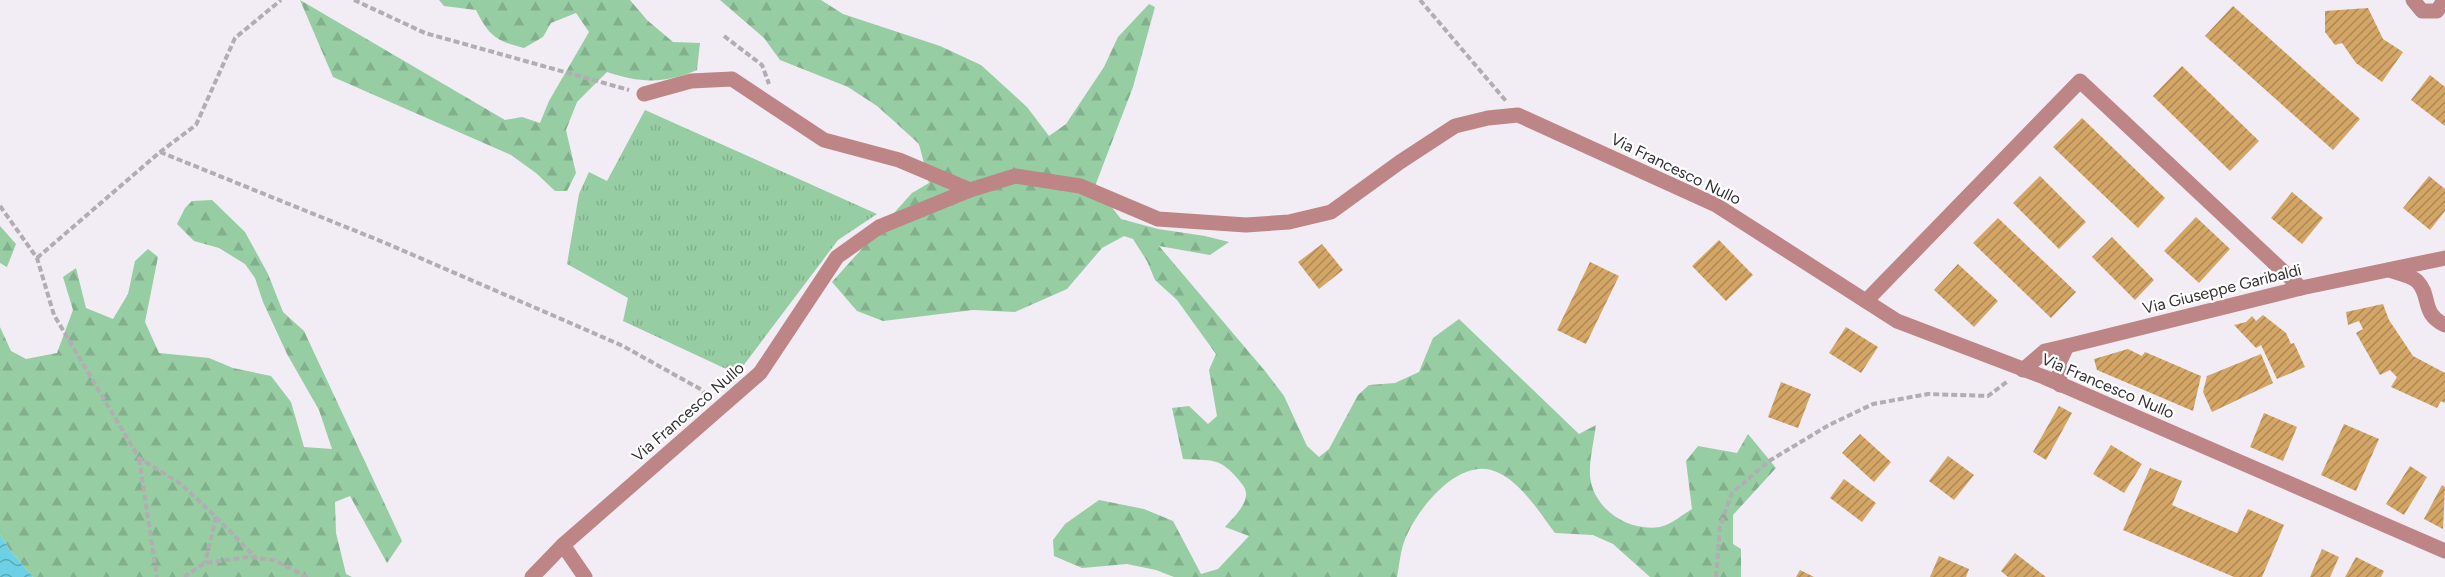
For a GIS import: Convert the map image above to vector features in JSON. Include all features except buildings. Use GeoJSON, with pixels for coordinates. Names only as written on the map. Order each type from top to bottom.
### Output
{"type":"FeatureCollection","features":[{"type":"Feature","properties":{"kind":"street"},"geometry":{"type":"LineString","coordinates":[[2413,0],[2422,11],[2437,10],[2444,0]]}},
{"type":"Feature","properties":{"kind":"street"},"geometry":{"type":"LineString","coordinates":[[644,94],[691,81],[732,79],[824,140],[899,160],[970,190]]}},
{"type":"Feature","properties":{"kind":"street"},"geometry":{"type":"LineString","coordinates":[[1866,302],[2080,81],[2301,288]]}},
{"type":"Feature","properties":{"kind":"street","name":"Via Francesco Nullo"},"geometry":{"type":"LineString","coordinates":[[532,577],[563,545],[760,373],[837,258],[879,227],[970,190],[1014,176],[1080,186],[1158,219],[1246,225],[1289,222],[1331,212],[1455,126],[1488,118],[1518,115],[1716,205],[1897,321],[2023,369],[2445,551]]}},
{"type":"Feature","properties":{"kind":"street","name":"Via Giuseppe Garibaldi"},"geometry":{"type":"LineString","coordinates":[[2023,369],[2044,351],[2301,288],[2445,258]]}},
{"type":"Feature","properties":{"kind":"street"},"geometry":{"type":"LineString","coordinates":[[2386,269],[2417,281],[2424,293],[2430,313],[2445,325]]}},
{"type":"Feature","properties":{"kind":"street"},"geometry":{"type":"LineString","coordinates":[[2060,385],[2059,363],[2067,346]]}},
{"type":"Feature","properties":{"kind":"street"},"geometry":{"type":"LineString","coordinates":[[563,545],[585,577]]}},
{"type":"Feature","properties":{"kind":"path"},"geometry":{"type":"LineString","coordinates":[[37,258],[160,152],[196,125],[235,38],[281,0]]}},
{"type":"Feature","properties":{"kind":"path"},"geometry":{"type":"LineString","coordinates":[[354,0],[425,33],[644,94]]}},
{"type":"Feature","properties":{"kind":"path"},"geometry":{"type":"LineString","coordinates":[[1420,0],[1518,115]]}},
{"type":"Feature","properties":{"kind":"path"},"geometry":{"type":"LineString","coordinates":[[724,36],[762,65],[768,80],[772,104]]}},
{"type":"Feature","properties":{"kind":"path"},"geometry":{"type":"LineString","coordinates":[[160,152],[383,242],[623,346],[702,390],[718,410]]}},
{"type":"Feature","properties":{"kind":"path"},"geometry":{"type":"LineString","coordinates":[[0,206],[37,258],[54,315],[139,458],[157,577]]}},
{"type":"Feature","properties":{"kind":"path"},"geometry":{"type":"LineString","coordinates":[[1716,577],[1720,527],[1732,493],[1769,461],[1829,425],[1873,404],[1928,394],[1988,396],[2023,369]]}},
{"type":"Feature","properties":{"kind":"path"},"geometry":{"type":"LineString","coordinates":[[139,458],[181,484],[255,558]]}},
{"type":"Feature","properties":{"kind":"path"},"geometry":{"type":"LineString","coordinates":[[205,563],[216,517]]}},
{"type":"Feature","properties":{"kind":"path"},"geometry":{"type":"LineString","coordinates":[[184,577],[205,563],[248,557],[274,560],[307,577]]}},
{"type":"Feature","properties":{"kind":"green space"},"geometry":{"type":"Polygon","coordinates":[[[300,0],[505,120],[522,117],[540,123],[549,101],[589,32],[576,13],[551,23],[543,37],[524,48],[494,36],[476,10],[444,6],[439,0],[630,0],[647,20],[673,42],[700,43],[697,70],[663,80],[641,80],[607,72],[577,102],[566,130],[576,173],[567,191],[555,191],[536,173],[511,155],[333,77],[300,0]]]}},
{"type":"Feature","properties":{"kind":"green space"},"geometry":{"type":"Polygon","coordinates":[[[720,0],[821,0],[843,14],[940,46],[981,65],[1027,107],[1049,136],[1066,124],[1104,67],[1118,37],[1149,4],[1155,7],[1133,87],[1095,186],[1121,219],[1158,229],[1229,242],[1210,255],[1159,246],[1284,396],[1307,446],[1319,457],[1329,449],[1358,395],[1369,385],[1395,383],[1419,372],[1433,338],[1459,319],[1579,434],[1596,425],[1590,464],[1593,488],[1605,508],[1625,522],[1648,528],[1660,527],[1673,522],[1692,509],[1686,461],[1698,446],[1737,453],[1748,434],[1776,468],[1733,515],[1733,544],[1741,549],[1741,577],[1650,577],[1613,544],[1593,535],[1555,533],[1516,484],[1499,473],[1484,469],[1469,471],[1454,478],[1427,503],[1408,532],[1400,557],[1397,577],[1174,577],[1156,570],[1127,564],[1082,568],[1054,556],[1053,540],[1065,524],[1099,500],[1144,509],[1173,521],[1201,574],[1218,569],[1249,536],[1225,527],[1238,513],[1245,500],[1244,487],[1225,466],[1219,463],[1183,459],[1172,408],[1189,406],[1208,424],[1217,416],[1209,370],[1216,354],[1177,300],[1155,280],[1147,261],[1133,239],[1124,236],[1102,248],[1067,289],[1015,312],[973,310],[883,321],[857,311],[832,282],[912,193],[929,183],[919,144],[877,106],[848,87],[780,60],[764,38],[720,0]]]}},
{"type":"Feature","properties":{"kind":"green space"},"geometry":{"type":"Polygon","coordinates":[[[645,110],[877,214],[838,240],[737,374],[623,321],[628,298],[567,264],[579,194],[589,172],[607,181],[645,110]]]}},
{"type":"Feature","properties":{"kind":"green space"},"geometry":{"type":"Polygon","coordinates":[[[212,200],[245,232],[268,274],[283,312],[304,331],[402,541],[387,563],[350,496],[335,502],[336,533],[346,574],[352,577],[33,577],[0,535],[0,327],[11,351],[26,359],[57,353],[73,310],[63,277],[76,268],[86,308],[113,319],[128,294],[135,261],[148,249],[158,257],[145,322],[159,353],[209,358],[233,368],[271,376],[291,402],[304,447],[332,449],[319,410],[287,354],[263,302],[255,278],[245,264],[219,248],[194,241],[177,224],[185,208],[192,201],[212,200]]]}},
{"type":"Feature","properties":{"kind":"green space"},"geometry":{"type":"Polygon","coordinates":[[[0,226],[16,244],[7,267],[0,263],[0,226]]]}},
{"type":"Feature","properties":{"kind":"water"},"geometry":{"type":"Polygon","coordinates":[[[0,535],[9,549],[33,577],[0,577],[0,535]]]}}]}
